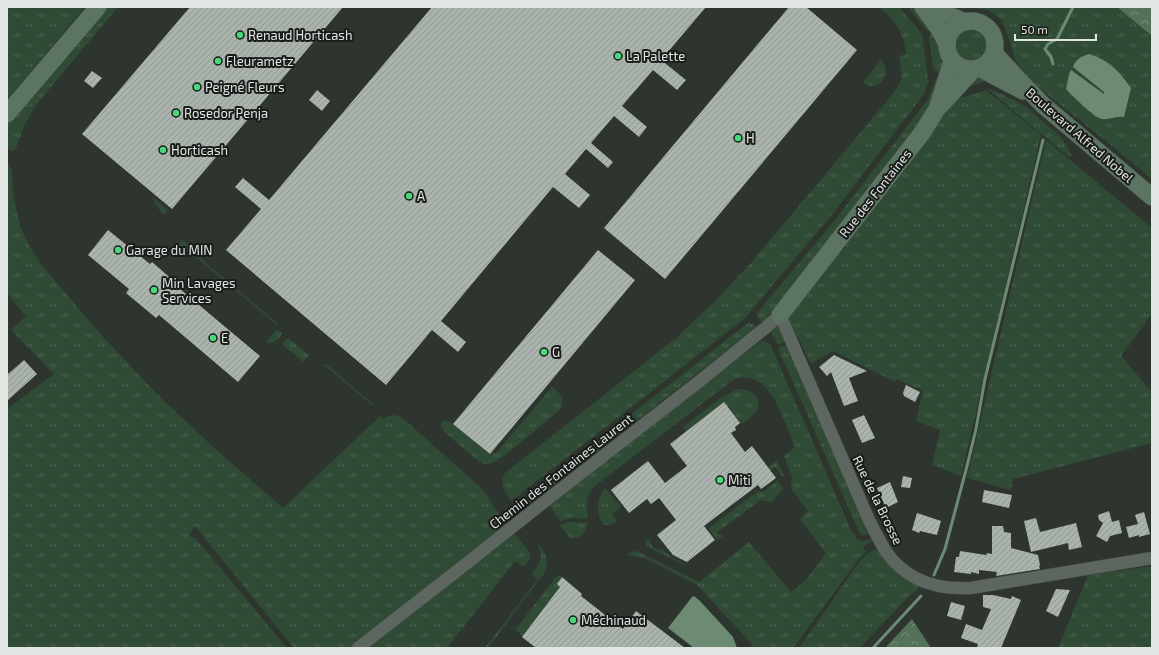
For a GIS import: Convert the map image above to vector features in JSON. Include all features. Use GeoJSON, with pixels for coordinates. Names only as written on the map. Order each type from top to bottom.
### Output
{"type":"FeatureCollection","features":[{"type":"Feature","properties":{"kind":"main road"},"geometry":{"type":"LineString","coordinates":[[7,114],[98,7]]}},
{"type":"Feature","properties":{"kind":"main road"},"geometry":{"type":"LineString","coordinates":[[929,7],[965,22]]}},
{"type":"Feature","properties":{"kind":"main road"},"geometry":{"type":"LineString","coordinates":[[929,7],[947,44]]}},
{"type":"Feature","properties":{"kind":"main road"},"geometry":{"type":"LineString","coordinates":[[936,109],[976,69],[987,64],[993,58],[996,50],[996,40],[992,32],[986,26],[977,22],[969,21],[961,23],[953,29],[947,44],[948,54],[952,61],[964,69],[976,69]]}},
{"type":"Feature","properties":{"kind":"main road","name":"Boulevard Alfred Nobel"},"geometry":{"type":"LineString","coordinates":[[994,53],[1043,105],[1152,197]]}},
{"type":"Feature","properties":{"kind":"main road","name":"Rue des Fontaines"},"geometry":{"type":"LineString","coordinates":[[780,315],[922,133],[936,109],[952,61]]}},
{"type":"Feature","properties":{"kind":"main road","name":"Boulevard Alfred Nobel"},"geometry":{"type":"LineString","coordinates":[[976,69],[1014,86],[1043,105]]}},
{"type":"Feature","properties":{"kind":"street","name":"Rue de la Brosse"},"geometry":{"type":"LineString","coordinates":[[780,315],[869,520],[881,543],[890,556],[911,576],[924,582],[942,587],[971,588],[1152,558]]}},
{"type":"Feature","properties":{"kind":"street","name":"Chemin des Fontaines Laurent"},"geometry":{"type":"LineString","coordinates":[[358,648],[707,375],[780,315]]}},
{"type":"Feature","properties":{"kind":"green space"},"geometry":{"type":"Polygon","coordinates":[[[7,7],[85,7],[7,100],[7,7]]]}},
{"type":"Feature","properties":{"kind":"green space"},"geometry":{"type":"Polygon","coordinates":[[[104,7],[118,7],[35,106],[25,124],[16,148],[13,151],[7,149],[7,121],[104,7]]]}},
{"type":"Feature","properties":{"kind":"green space"},"geometry":{"type":"Polygon","coordinates":[[[879,7],[899,7],[922,34],[929,80],[924,94],[831,216],[744,319],[511,501],[502,484],[505,473],[676,338],[715,301],[750,264],[891,96],[902,77],[899,56],[906,55],[905,47],[898,28],[890,17],[879,7]]]}},
{"type":"Feature","properties":{"kind":"green space"},"geometry":{"type":"Polygon","coordinates":[[[908,7],[914,7],[932,28],[929,31],[927,31],[908,7]]]}},
{"type":"Feature","properties":{"kind":"green space"},"geometry":{"type":"Polygon","coordinates":[[[954,7],[1117,7],[1152,36],[1152,179],[1032,82],[1015,60],[1010,41],[1001,19],[988,10],[972,8],[959,9],[954,7]]]}},
{"type":"Feature","properties":{"kind":"green space"},"geometry":{"type":"Polygon","coordinates":[[[1117,7],[1152,7],[1152,36],[1117,7]]]}},
{"type":"Feature","properties":{"kind":"green space"},"geometry":{"type":"Polygon","coordinates":[[[975,29],[982,31],[987,36],[989,46],[987,56],[982,61],[969,63],[962,61],[957,56],[955,43],[957,36],[962,31],[975,29]]]}},
{"type":"Feature","properties":{"kind":"green space"},"geometry":{"type":"Polygon","coordinates":[[[932,33],[939,41],[944,75],[936,71],[933,67],[929,37],[932,33]]]}},
{"type":"Feature","properties":{"kind":"green space"},"geometry":{"type":"Polygon","coordinates":[[[881,60],[885,65],[886,71],[882,81],[874,86],[863,82],[881,60]]]}},
{"type":"Feature","properties":{"kind":"green space"},"geometry":{"type":"Polygon","coordinates":[[[986,77],[990,80],[967,87],[976,78],[986,77]]]}},
{"type":"Feature","properties":{"kind":"green space"},"geometry":{"type":"Polygon","coordinates":[[[936,78],[942,80],[924,118],[775,310],[762,322],[757,313],[834,221],[929,98],[936,78]]]}},
{"type":"Feature","properties":{"kind":"green space"},"geometry":{"type":"Polygon","coordinates":[[[986,88],[1025,106],[1061,137],[1072,155],[1069,157],[986,88]]]}},
{"type":"Feature","properties":{"kind":"green space"},"geometry":{"type":"Polygon","coordinates":[[[986,90],[1041,135],[961,476],[932,465],[940,430],[916,421],[923,391],[897,379],[895,382],[833,351],[811,364],[798,337],[795,338],[788,318],[836,251],[840,253],[844,249],[875,203],[955,100],[986,90]]]}},
{"type":"Feature","properties":{"kind":"green space"},"geometry":{"type":"Polygon","coordinates":[[[1046,140],[1152,228],[1152,314],[1121,356],[1152,392],[1152,443],[1013,479],[1011,490],[967,478],[1046,140]]]}},
{"type":"Feature","properties":{"kind":"green space"},"geometry":{"type":"Polygon","coordinates":[[[7,162],[12,170],[13,194],[20,226],[31,249],[45,269],[104,338],[158,395],[211,445],[283,508],[380,416],[383,419],[394,415],[406,421],[479,486],[492,503],[489,505],[492,504],[508,526],[352,648],[294,648],[195,526],[189,535],[196,539],[287,648],[7,648],[7,409],[54,374],[11,330],[26,316],[7,294],[7,162]]]}},
{"type":"Feature","properties":{"kind":"green space"},"geometry":{"type":"Polygon","coordinates":[[[151,196],[168,210],[164,215],[158,208],[151,196]]]}},
{"type":"Feature","properties":{"kind":"green space"},"geometry":{"type":"Polygon","coordinates":[[[182,240],[189,245],[193,257],[178,245],[182,240]]]}},
{"type":"Feature","properties":{"kind":"green space"},"geometry":{"type":"Polygon","coordinates":[[[193,249],[208,265],[278,324],[277,325],[196,257],[193,249]]]}},
{"type":"Feature","properties":{"kind":"green space"},"geometry":{"type":"Polygon","coordinates":[[[748,323],[751,323],[757,327],[541,495],[536,489],[748,323]]]}},
{"type":"Feature","properties":{"kind":"green space"},"geometry":{"type":"Polygon","coordinates":[[[778,325],[787,340],[778,345],[770,331],[778,325]]]}},
{"type":"Feature","properties":{"kind":"green space"},"geometry":{"type":"Polygon","coordinates":[[[277,329],[282,333],[279,338],[271,343],[266,342],[277,329]]]}},
{"type":"Feature","properties":{"kind":"green space"},"geometry":{"type":"Polygon","coordinates":[[[288,338],[309,355],[303,362],[282,344],[288,338]]]}},
{"type":"Feature","properties":{"kind":"green space"},"geometry":{"type":"Polygon","coordinates":[[[761,341],[767,342],[771,346],[852,532],[860,541],[866,541],[872,538],[875,540],[863,546],[866,552],[858,560],[793,648],[753,648],[751,643],[697,585],[645,558],[627,555],[632,551],[639,552],[699,582],[749,542],[791,592],[805,581],[826,553],[800,519],[808,511],[791,489],[792,477],[784,456],[795,447],[774,398],[766,388],[757,381],[746,378],[733,380],[595,486],[589,494],[587,501],[588,519],[572,518],[560,521],[550,506],[550,504],[761,341]]]}},
{"type":"Feature","properties":{"kind":"green space"},"geometry":{"type":"Polygon","coordinates":[[[788,344],[870,533],[864,536],[859,532],[778,348],[788,344]]]}},
{"type":"Feature","properties":{"kind":"green space"},"geometry":{"type":"Polygon","coordinates":[[[325,363],[374,405],[373,406],[324,365],[325,363]]]}},
{"type":"Feature","properties":{"kind":"green space"},"geometry":{"type":"Polygon","coordinates":[[[552,387],[562,397],[563,403],[560,410],[504,456],[489,464],[484,464],[478,461],[441,427],[443,421],[448,421],[489,454],[496,453],[552,387]]]}},
{"type":"Feature","properties":{"kind":"green space"},"geometry":{"type":"Polygon","coordinates":[[[738,389],[751,392],[755,395],[759,402],[755,413],[741,424],[724,402],[686,431],[683,427],[722,397],[738,389]]]}},
{"type":"Feature","properties":{"kind":"green space"},"geometry":{"type":"Polygon","coordinates":[[[777,460],[784,476],[783,477],[775,467],[771,470],[768,468],[777,460]]]}},
{"type":"Feature","properties":{"kind":"green space"},"geometry":{"type":"Polygon","coordinates":[[[778,480],[783,489],[771,503],[761,500],[716,533],[723,536],[717,540],[709,528],[758,491],[763,492],[778,480]]]}},
{"type":"Feature","properties":{"kind":"green space"},"geometry":{"type":"Polygon","coordinates":[[[605,488],[621,507],[612,514],[617,521],[610,525],[604,524],[601,520],[598,507],[601,493],[605,488]]]}},
{"type":"Feature","properties":{"kind":"green space"},"geometry":{"type":"Polygon","coordinates":[[[533,491],[538,497],[525,505],[516,505],[533,491]]]}},
{"type":"Feature","properties":{"kind":"green space"},"geometry":{"type":"Polygon","coordinates":[[[569,522],[588,523],[586,529],[580,536],[577,538],[570,538],[560,525],[569,522]]]}},
{"type":"Feature","properties":{"kind":"green space"},"geometry":{"type":"Polygon","coordinates":[[[514,534],[524,544],[530,556],[529,560],[524,567],[515,561],[447,648],[362,648],[514,534]]]}},
{"type":"Feature","properties":{"kind":"green space"},"geometry":{"type":"Polygon","coordinates":[[[648,538],[653,547],[659,550],[662,549],[673,558],[685,564],[684,565],[648,547],[645,542],[648,538]]]}},
{"type":"Feature","properties":{"kind":"green space"},"geometry":{"type":"Polygon","coordinates":[[[540,545],[546,558],[547,565],[545,572],[488,648],[485,648],[538,579],[532,574],[541,558],[538,547],[540,545]]]}},
{"type":"Feature","properties":{"kind":"green space"},"geometry":{"type":"Polygon","coordinates":[[[879,547],[920,585],[918,589],[910,595],[860,648],[799,648],[860,561],[867,554],[879,547]]]}},
{"type":"Feature","properties":{"kind":"green space"},"geometry":{"type":"Polygon","coordinates":[[[1152,566],[1152,648],[1058,648],[1088,575],[1152,566]]]}},
{"type":"Feature","properties":{"kind":"green space"},"geometry":{"type":"Polygon","coordinates":[[[559,575],[562,577],[557,584],[560,587],[523,636],[515,630],[555,578],[559,575]]]}},
{"type":"Feature","properties":{"kind":"green space"},"geometry":{"type":"Polygon","coordinates":[[[912,619],[931,648],[885,648],[912,619]]]}},
{"type":"Feature","properties":{"kind":"shaded area"},"geometry":{"type":"Polygon","coordinates":[[[1089,54],[1102,59],[1113,67],[1131,88],[1124,117],[1102,119],[1083,106],[1066,89],[1071,70],[1104,94],[1104,92],[1073,67],[1079,59],[1089,54]]]}},
{"type":"Feature","properties":{"kind":"shaded area"},"geometry":{"type":"Polygon","coordinates":[[[694,596],[733,637],[737,648],[694,648],[668,628],[694,596]]]}},
{"type":"Feature","properties":{"kind":"building"},"geometry":{"type":"Polygon","coordinates":[[[190,7],[343,7],[172,209],[82,134],[190,7]]]}},
{"type":"Feature","properties":{"kind":"building","name":"A"},"geometry":{"type":"Polygon","coordinates":[[[432,7],[706,7],[661,60],[686,80],[677,90],[653,70],[622,106],[647,127],[639,137],[614,116],[591,143],[613,162],[608,168],[586,149],[565,174],[590,195],[579,208],[553,187],[441,321],[466,342],[458,352],[432,330],[386,385],[226,250],[261,209],[235,187],[243,178],[269,200],[432,7]]]}},
{"type":"Feature","properties":{"kind":"building","name":"H"},"geometry":{"type":"Polygon","coordinates":[[[789,7],[806,7],[857,50],[665,279],[604,228],[789,7]]]}},
{"type":"Feature","properties":{"kind":"building"},"geometry":{"type":"Polygon","coordinates":[[[92,71],[102,78],[93,88],[84,81],[92,71]]]}},
{"type":"Feature","properties":{"kind":"building"},"geometry":{"type":"Polygon","coordinates":[[[317,90],[330,101],[322,111],[309,100],[317,90]]]}},
{"type":"Feature","properties":{"kind":"building"},"geometry":{"type":"Polygon","coordinates":[[[108,230],[150,264],[152,262],[182,288],[180,289],[260,356],[238,382],[159,315],[156,318],[126,293],[129,289],[88,255],[108,230]]]}},
{"type":"Feature","properties":{"kind":"building","name":"G"},"geometry":{"type":"Polygon","coordinates":[[[598,250],[635,280],[490,454],[453,424],[598,250]]]}},
{"type":"Feature","properties":{"kind":"building"},"geometry":{"type":"Polygon","coordinates":[[[834,355],[867,371],[849,378],[858,401],[844,406],[831,372],[827,376],[819,367],[834,355]]]}},
{"type":"Feature","properties":{"kind":"building"},"geometry":{"type":"Polygon","coordinates":[[[24,360],[37,374],[7,401],[7,375],[24,360]]]}},
{"type":"Feature","properties":{"kind":"building"},"geometry":{"type":"Polygon","coordinates":[[[906,385],[920,392],[915,402],[904,396],[903,393],[906,385]]]}},
{"type":"Feature","properties":{"kind":"building","name":"Miti"},"geometry":{"type":"Polygon","coordinates":[[[724,402],[740,423],[735,427],[736,430],[731,433],[745,452],[752,446],[776,478],[761,489],[758,485],[704,526],[715,540],[687,562],[673,555],[657,535],[676,520],[659,498],[651,504],[647,499],[629,513],[611,490],[648,461],[665,483],[687,466],[670,444],[724,402]]]}},
{"type":"Feature","properties":{"kind":"building"},"geometry":{"type":"Polygon","coordinates":[[[864,415],[875,438],[862,443],[852,420],[864,415]]]}},
{"type":"Feature","properties":{"kind":"building"},"geometry":{"type":"Polygon","coordinates":[[[903,476],[912,478],[910,488],[901,487],[903,476]]]}},
{"type":"Feature","properties":{"kind":"building"},"geometry":{"type":"Polygon","coordinates":[[[890,482],[898,502],[886,508],[877,488],[890,482]]]}},
{"type":"Feature","properties":{"kind":"building"},"geometry":{"type":"Polygon","coordinates":[[[984,490],[1012,495],[1009,508],[982,502],[984,490]]]}},
{"type":"Feature","properties":{"kind":"building"},"geometry":{"type":"Polygon","coordinates":[[[1109,511],[1112,522],[1119,520],[1122,533],[1110,536],[1107,542],[1096,536],[1103,523],[1099,520],[1098,515],[1109,511]]]}},
{"type":"Feature","properties":{"kind":"building"},"geometry":{"type":"Polygon","coordinates":[[[1144,512],[1150,534],[1129,538],[1126,527],[1138,524],[1135,515],[1144,512]]]}},
{"type":"Feature","properties":{"kind":"building"},"geometry":{"type":"Polygon","coordinates":[[[917,513],[941,521],[937,535],[920,531],[919,533],[912,530],[917,513]]]}},
{"type":"Feature","properties":{"kind":"building"},"geometry":{"type":"Polygon","coordinates":[[[1036,518],[1040,532],[1076,523],[1082,547],[1069,550],[1068,543],[1031,552],[1024,521],[1036,518]]]}},
{"type":"Feature","properties":{"kind":"building"},"geometry":{"type":"Polygon","coordinates":[[[992,526],[1003,526],[1004,532],[1011,533],[1011,548],[1038,555],[1040,569],[996,576],[997,572],[979,570],[979,574],[971,572],[971,574],[954,572],[956,557],[959,557],[960,551],[986,555],[987,553],[992,554],[992,526]]]}},
{"type":"Feature","properties":{"kind":"building","name":"Méchinaud"},"geometry":{"type":"Polygon","coordinates":[[[562,577],[582,594],[581,596],[623,629],[636,611],[685,648],[536,648],[522,637],[560,587],[557,584],[562,577]]]}},
{"type":"Feature","properties":{"kind":"building"},"geometry":{"type":"Polygon","coordinates":[[[1056,589],[1070,590],[1058,617],[1046,611],[1056,589]]]}},
{"type":"Feature","properties":{"kind":"building"},"geometry":{"type":"Polygon","coordinates":[[[983,595],[993,595],[1011,599],[1012,596],[1021,600],[1001,648],[977,648],[978,644],[961,638],[966,624],[982,630],[991,609],[983,607],[983,595]]]}},
{"type":"Feature","properties":{"kind":"building"},"geometry":{"type":"Polygon","coordinates":[[[951,602],[965,606],[961,620],[947,616],[951,602]]]}},
{"type":"Feature","properties":{"kind":"waterway"},"geometry":{"type":"LineString","coordinates":[[1053,64],[1051,57],[1045,49],[1048,44],[1057,39],[1073,7]]}},
{"type":"Feature","properties":{"kind":"waterway"},"geometry":{"type":"LineString","coordinates":[[934,575],[945,549],[967,466],[976,429],[985,379],[1043,140]]}},
{"type":"Feature","properties":{"kind":"waterway"},"geometry":{"type":"LineString","coordinates":[[873,648],[921,596]]}},
{"type":"Feature","properties":{"kind":"place","name":"Renaud Horticash"},"geometry":{"type":"Point","coordinates":[240,35]}},
{"type":"Feature","properties":{"kind":"place","name":"La Palette"},"geometry":{"type":"Point","coordinates":[618,56]}},
{"type":"Feature","properties":{"kind":"place","name":"Fleurametz"},"geometry":{"type":"Point","coordinates":[218,61]}},
{"type":"Feature","properties":{"kind":"place","name":"Peigné Fleurs"},"geometry":{"type":"Point","coordinates":[197,87]}},
{"type":"Feature","properties":{"kind":"place","name":"Rosedor Penja"},"geometry":{"type":"Point","coordinates":[176,113]}},
{"type":"Feature","properties":{"kind":"place","name":"H"},"geometry":{"type":"Point","coordinates":[738,138]}},
{"type":"Feature","properties":{"kind":"place","name":"Horticash"},"geometry":{"type":"Point","coordinates":[163,150]}},
{"type":"Feature","properties":{"kind":"place","name":"A"},"geometry":{"type":"Point","coordinates":[409,196]}},
{"type":"Feature","properties":{"kind":"place","name":"Garage du MIN"},"geometry":{"type":"Point","coordinates":[118,250]}},
{"type":"Feature","properties":{"kind":"place","name":"Min Lavages Services"},"geometry":{"type":"Point","coordinates":[154,290]}},
{"type":"Feature","properties":{"kind":"place","name":"E"},"geometry":{"type":"Point","coordinates":[213,338]}},
{"type":"Feature","properties":{"kind":"place","name":"G"},"geometry":{"type":"Point","coordinates":[544,352]}},
{"type":"Feature","properties":{"kind":"place","name":"Miti"},"geometry":{"type":"Point","coordinates":[720,480]}},
{"type":"Feature","properties":{"kind":"place","name":"Méchinaud"},"geometry":{"type":"Point","coordinates":[573,620]}}]}
